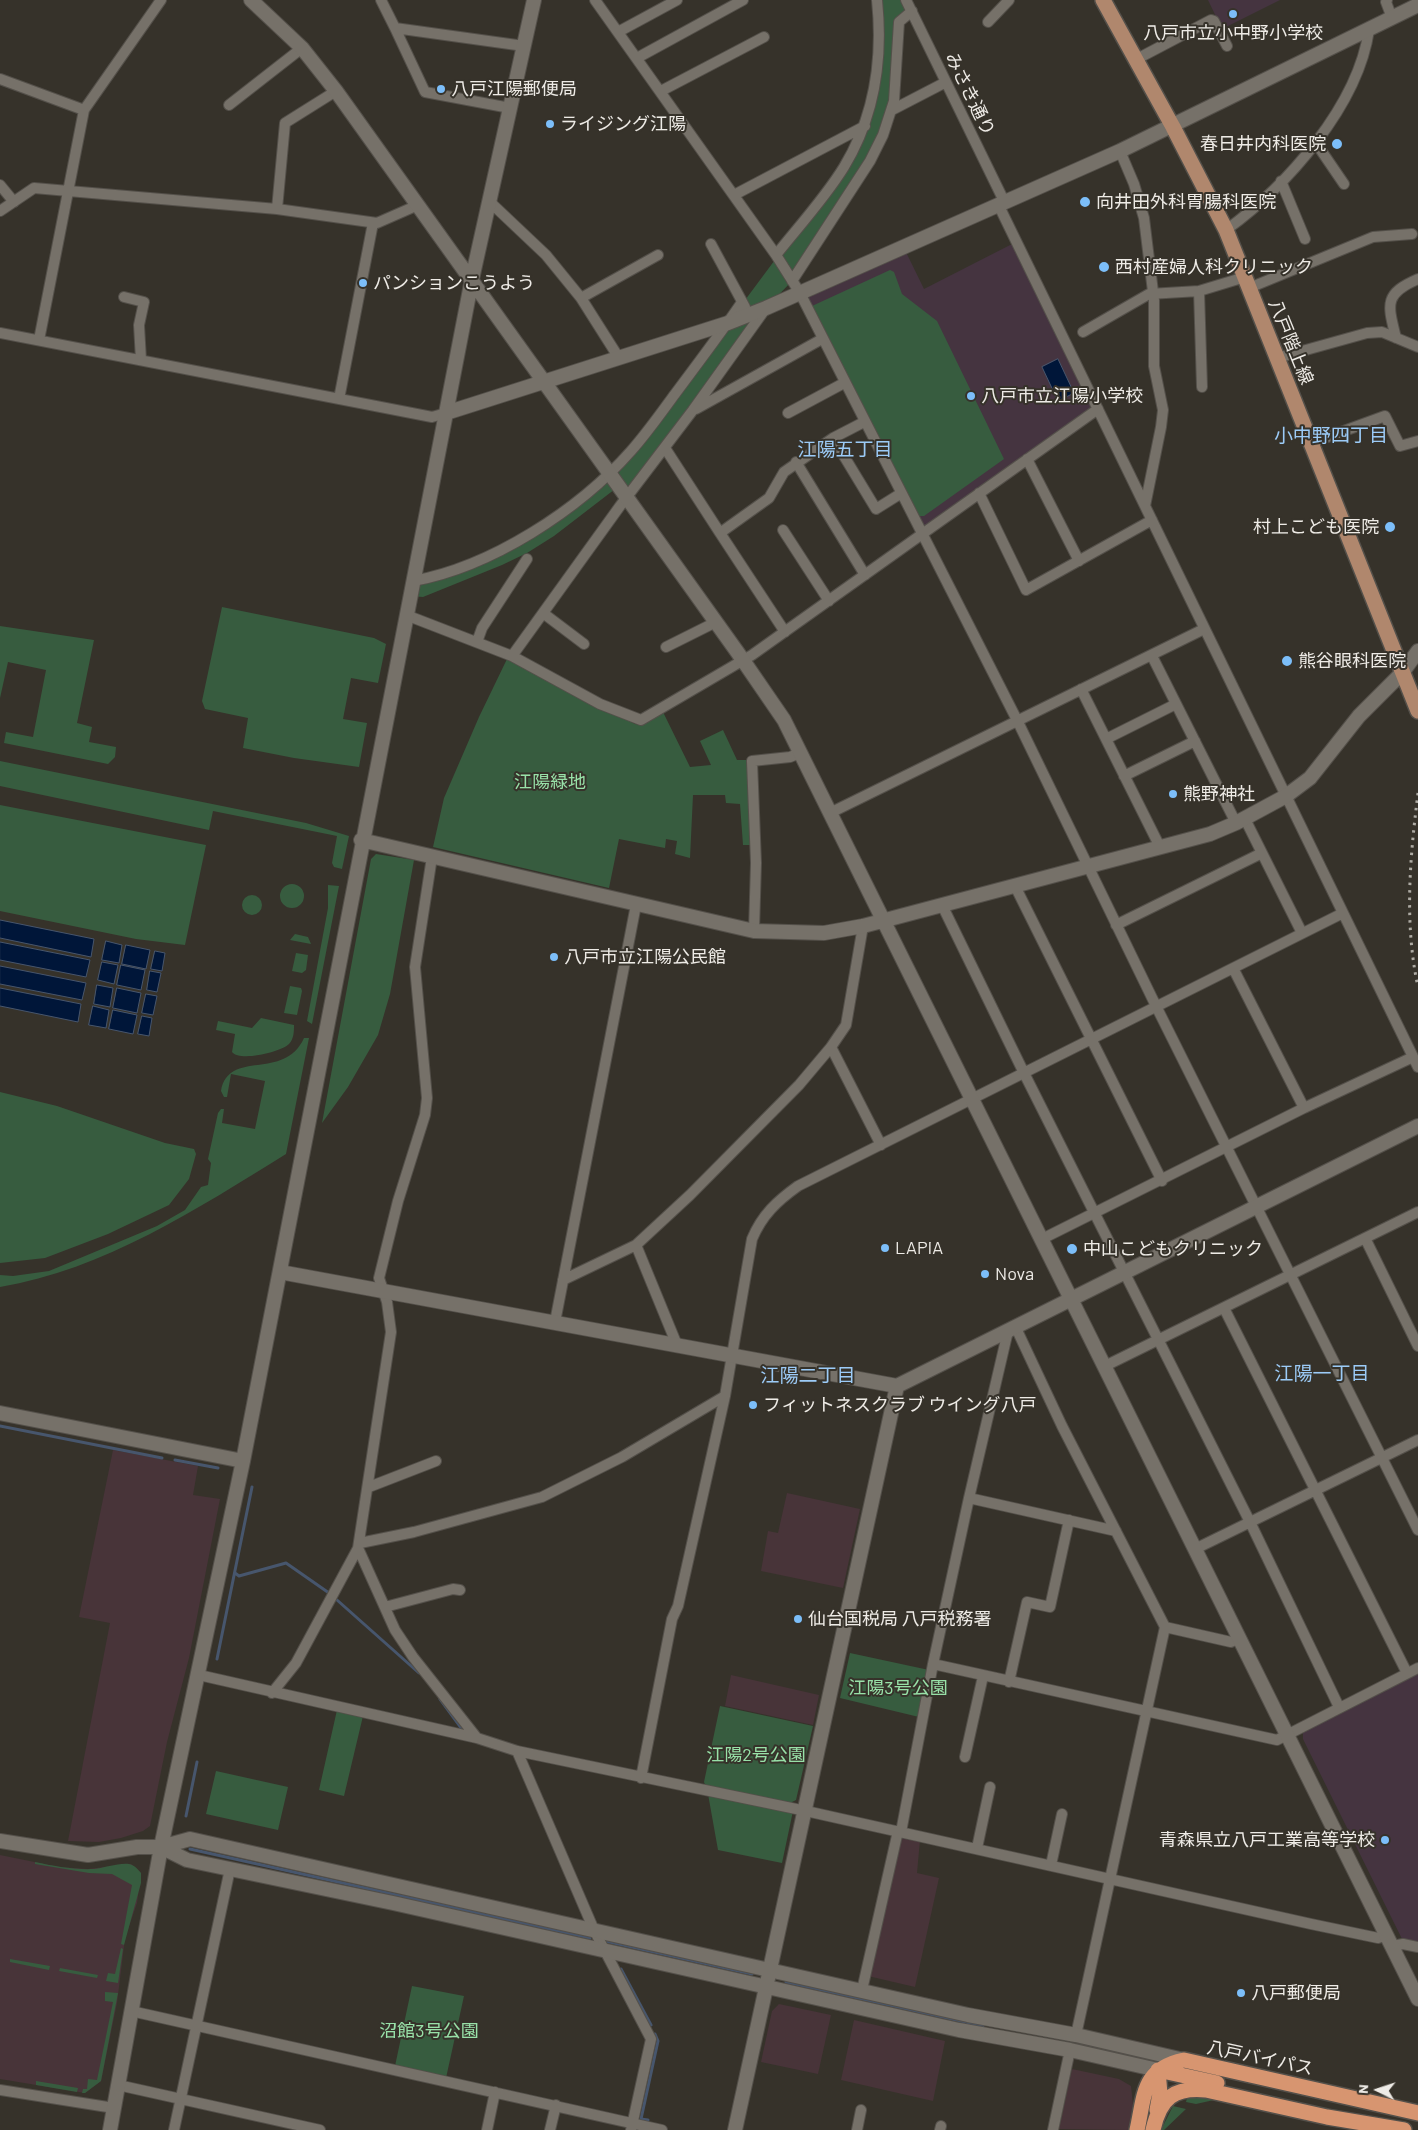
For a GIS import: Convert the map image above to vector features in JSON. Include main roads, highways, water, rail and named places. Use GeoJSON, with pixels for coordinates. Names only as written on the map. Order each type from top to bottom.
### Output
{"type":"FeatureCollection","features":[{"type":"Feature","properties":{"kind":"highway","name":"八戸バイパス"},"geometry":{"type":"LineString","coordinates":[[1158,2070],[1167,2064],[1184,2060],[1418,2113]]}},
{"type":"Feature","properties":{"kind":"highway"},"geometry":{"type":"LineString","coordinates":[[1137,2130],[1145,2095],[1150,2081],[1158,2070]]}},
{"type":"Feature","properties":{"kind":"highway"},"geometry":{"type":"LineString","coordinates":[[1158,2070],[1330,2107],[1373,2123]]}},
{"type":"Feature","properties":{"kind":"highway"},"geometry":{"type":"LineString","coordinates":[[1154,2126],[1160,2094],[1158,2070]]}},
{"type":"Feature","properties":{"kind":"highway"},"geometry":{"type":"LineString","coordinates":[[1154,2126],[1160,2107],[1168,2097],[1179,2091],[1193,2088],[1404,2130]]}},
{"type":"Feature","properties":{"kind":"main road","name":"八戸階上線"},"geometry":{"type":"LineString","coordinates":[[1102,0],[1173,127],[1226,230],[1418,710]]}},
{"type":"Feature","properties":{"kind":"water"},"geometry":{"type":"Polygon","coordinates":[[[1058,359],[1074,393],[1058,401],[1042,367],[1058,359]]]}},
{"type":"Feature","properties":{"kind":"water"},"geometry":{"type":"Polygon","coordinates":[[[0,920],[94,939],[91,957],[0,938],[0,920]]]}},
{"type":"Feature","properties":{"kind":"water"},"geometry":{"type":"Polygon","coordinates":[[[106,941],[122,945],[119,963],[102,960],[106,941]]]}},
{"type":"Feature","properties":{"kind":"water"},"geometry":{"type":"Polygon","coordinates":[[[0,942],[90,960],[86,977],[0,960],[0,942]]]}},
{"type":"Feature","properties":{"kind":"water"},"geometry":{"type":"Polygon","coordinates":[[[126,945],[150,950],[146,969],[122,964],[126,945]]]}},
{"type":"Feature","properties":{"kind":"water"},"geometry":{"type":"Polygon","coordinates":[[[155,951],[165,953],[162,971],[151,969],[155,951]]]}},
{"type":"Feature","properties":{"kind":"water"},"geometry":{"type":"Polygon","coordinates":[[[102,962],[118,965],[114,984],[98,980],[102,962]]]}},
{"type":"Feature","properties":{"kind":"water"},"geometry":{"type":"Polygon","coordinates":[[[121,965],[145,970],[141,990],[117,985],[121,965]]]}},
{"type":"Feature","properties":{"kind":"water"},"geometry":{"type":"Polygon","coordinates":[[[0,966],[86,983],[82,1000],[0,984],[0,966]]]}},
{"type":"Feature","properties":{"kind":"water"},"geometry":{"type":"Polygon","coordinates":[[[150,971],[161,973],[157,992],[147,990],[150,971]]]}},
{"type":"Feature","properties":{"kind":"water"},"geometry":{"type":"Polygon","coordinates":[[[97,985],[113,988],[110,1007],[94,1004],[97,985]]]}},
{"type":"Feature","properties":{"kind":"water"},"geometry":{"type":"Polygon","coordinates":[[[0,988],[81,1004],[78,1022],[0,1006],[0,988]]]}},
{"type":"Feature","properties":{"kind":"water"},"geometry":{"type":"Polygon","coordinates":[[[117,988],[141,993],[137,1013],[113,1008],[117,988]]]}},
{"type":"Feature","properties":{"kind":"water"},"geometry":{"type":"Polygon","coordinates":[[[146,994],[157,996],[153,1015],[142,1013],[146,994]]]}},
{"type":"Feature","properties":{"kind":"water"},"geometry":{"type":"Polygon","coordinates":[[[93,1006],[109,1010],[106,1028],[89,1025],[93,1006]]]}},
{"type":"Feature","properties":{"kind":"water"},"geometry":{"type":"Polygon","coordinates":[[[113,1010],[137,1015],[133,1034],[109,1029],[113,1010]]]}},
{"type":"Feature","properties":{"kind":"water"},"geometry":{"type":"Polygon","coordinates":[[[142,1016],[152,1018],[149,1036],[138,1034],[142,1016]]]}},
{"type":"Feature","properties":{"kind":"waterway"},"geometry":{"type":"LineString","coordinates":[[0,1426],[162,1458]]}},
{"type":"Feature","properties":{"kind":"waterway"},"geometry":{"type":"LineString","coordinates":[[175,1460],[218,1468]]}},
{"type":"Feature","properties":{"kind":"waterway"},"geometry":{"type":"LineString","coordinates":[[217,1659],[252,1487]]}},
{"type":"Feature","properties":{"kind":"waterway"},"geometry":{"type":"LineString","coordinates":[[235,1573],[239,1576],[286,1563],[329,1593]]}},
{"type":"Feature","properties":{"kind":"waterway"},"geometry":{"type":"LineString","coordinates":[[337,1600],[419,1673]]}},
{"type":"Feature","properties":{"kind":"waterway"},"geometry":{"type":"LineString","coordinates":[[440,1699],[462,1729]]}},
{"type":"Feature","properties":{"kind":"waterway"},"geometry":{"type":"LineString","coordinates":[[186,1816],[197,1762]]}},
{"type":"Feature","properties":{"kind":"waterway"},"geometry":{"type":"LineString","coordinates":[[190,1849],[590,1938]]}},
{"type":"Feature","properties":{"kind":"waterway"},"geometry":{"type":"LineString","coordinates":[[605,1941],[752,1974]]}},
{"type":"Feature","properties":{"kind":"waterway"},"geometry":{"type":"LineString","coordinates":[[621,1969],[651,2025]]}},
{"type":"Feature","properties":{"kind":"waterway"},"geometry":{"type":"LineString","coordinates":[[786,1982],[983,2026]]}},
{"type":"Feature","properties":{"kind":"waterway"},"geometry":{"type":"LineString","coordinates":[[648,2120],[641,2119],[658,2041],[655,2034]]}},
{"type":"Feature","properties":{"kind":"railway"},"geometry":{"type":"LineString","coordinates":[[1418,793],[1410,890],[1411,939],[1418,987]]}},
{"type":"Feature","properties":{"kind":"place","name":"八戸市立小中野小学校"},"geometry":{"type":"Point","coordinates":[1233,14]}},
{"type":"Feature","properties":{"kind":"place","name":"八戸江陽郵便局"},"geometry":{"type":"Point","coordinates":[441,89]}},
{"type":"Feature","properties":{"kind":"place","name":"ライジング江陽"},"geometry":{"type":"Point","coordinates":[550,124]}},
{"type":"Feature","properties":{"kind":"place","name":"春日井内科医院"},"geometry":{"type":"Point","coordinates":[1337,144]}},
{"type":"Feature","properties":{"kind":"place","name":"向井田外科胃腸科医院"},"geometry":{"type":"Point","coordinates":[1085,202]}},
{"type":"Feature","properties":{"kind":"place","name":"西村産婦人科クリニック"},"geometry":{"type":"Point","coordinates":[1104,267]}},
{"type":"Feature","properties":{"kind":"place","name":"パンションこうよう"},"geometry":{"type":"Point","coordinates":[363,283]}},
{"type":"Feature","properties":{"kind":"place","name":"八戸市立江陽小学校"},"geometry":{"type":"Point","coordinates":[971,396]}},
{"type":"Feature","properties":{"kind":"place","name":"村上こども医院"},"geometry":{"type":"Point","coordinates":[1390,527]}},
{"type":"Feature","properties":{"kind":"place","name":"熊谷眼科医院"},"geometry":{"type":"Point","coordinates":[1287,661]}},
{"type":"Feature","properties":{"kind":"place","name":"熊野神社"},"geometry":{"type":"Point","coordinates":[1173,794]}},
{"type":"Feature","properties":{"kind":"place","name":"八戸市立江陽公民館"},"geometry":{"type":"Point","coordinates":[554,957]}},
{"type":"Feature","properties":{"kind":"place","name":"LAPIA"},"geometry":{"type":"Point","coordinates":[885,1248]}},
{"type":"Feature","properties":{"kind":"place","name":"中山こどもクリニック"},"geometry":{"type":"Point","coordinates":[1072,1249]}},
{"type":"Feature","properties":{"kind":"place","name":"Nova"},"geometry":{"type":"Point","coordinates":[985,1274]}},
{"type":"Feature","properties":{"kind":"place","name":"フィットネスクラブ ウイング八戸"},"geometry":{"type":"Point","coordinates":[753,1405]}},
{"type":"Feature","properties":{"kind":"place","name":"仙台国税局 八戸税務署"},"geometry":{"type":"Point","coordinates":[798,1619]}},
{"type":"Feature","properties":{"kind":"place","name":"青森県立八戸工業高等学校"},"geometry":{"type":"Point","coordinates":[1385,1840]}},
{"type":"Feature","properties":{"kind":"place","name":"八戸郵便局"},"geometry":{"type":"Point","coordinates":[1241,1993]}},
{"type":"Feature","properties":{"kind":"district","name":"小中野四丁目"},"geometry":{"type":"Point","coordinates":[1331,436]}},
{"type":"Feature","properties":{"kind":"district","name":"江陽五丁目"},"geometry":{"type":"Point","coordinates":[845,450]}},
{"type":"Feature","properties":{"kind":"district","name":"江陽一丁目"},"geometry":{"type":"Point","coordinates":[1322,1374]}},
{"type":"Feature","properties":{"kind":"district","name":"江陽二丁目"},"geometry":{"type":"Point","coordinates":[808,1376]}},
{"type":"Feature","properties":{"kind":"park label","name":"江陽緑地"},"geometry":{"type":"Point","coordinates":[550,782]}},
{"type":"Feature","properties":{"kind":"park label","name":"江陽3号公園"},"geometry":{"type":"Point","coordinates":[898,1688]}},
{"type":"Feature","properties":{"kind":"park label","name":"江陽2号公園"},"geometry":{"type":"Point","coordinates":[756,1755]}},
{"type":"Feature","properties":{"kind":"park label","name":"沼館3号公園"},"geometry":{"type":"Point","coordinates":[429,2031]}}]}
